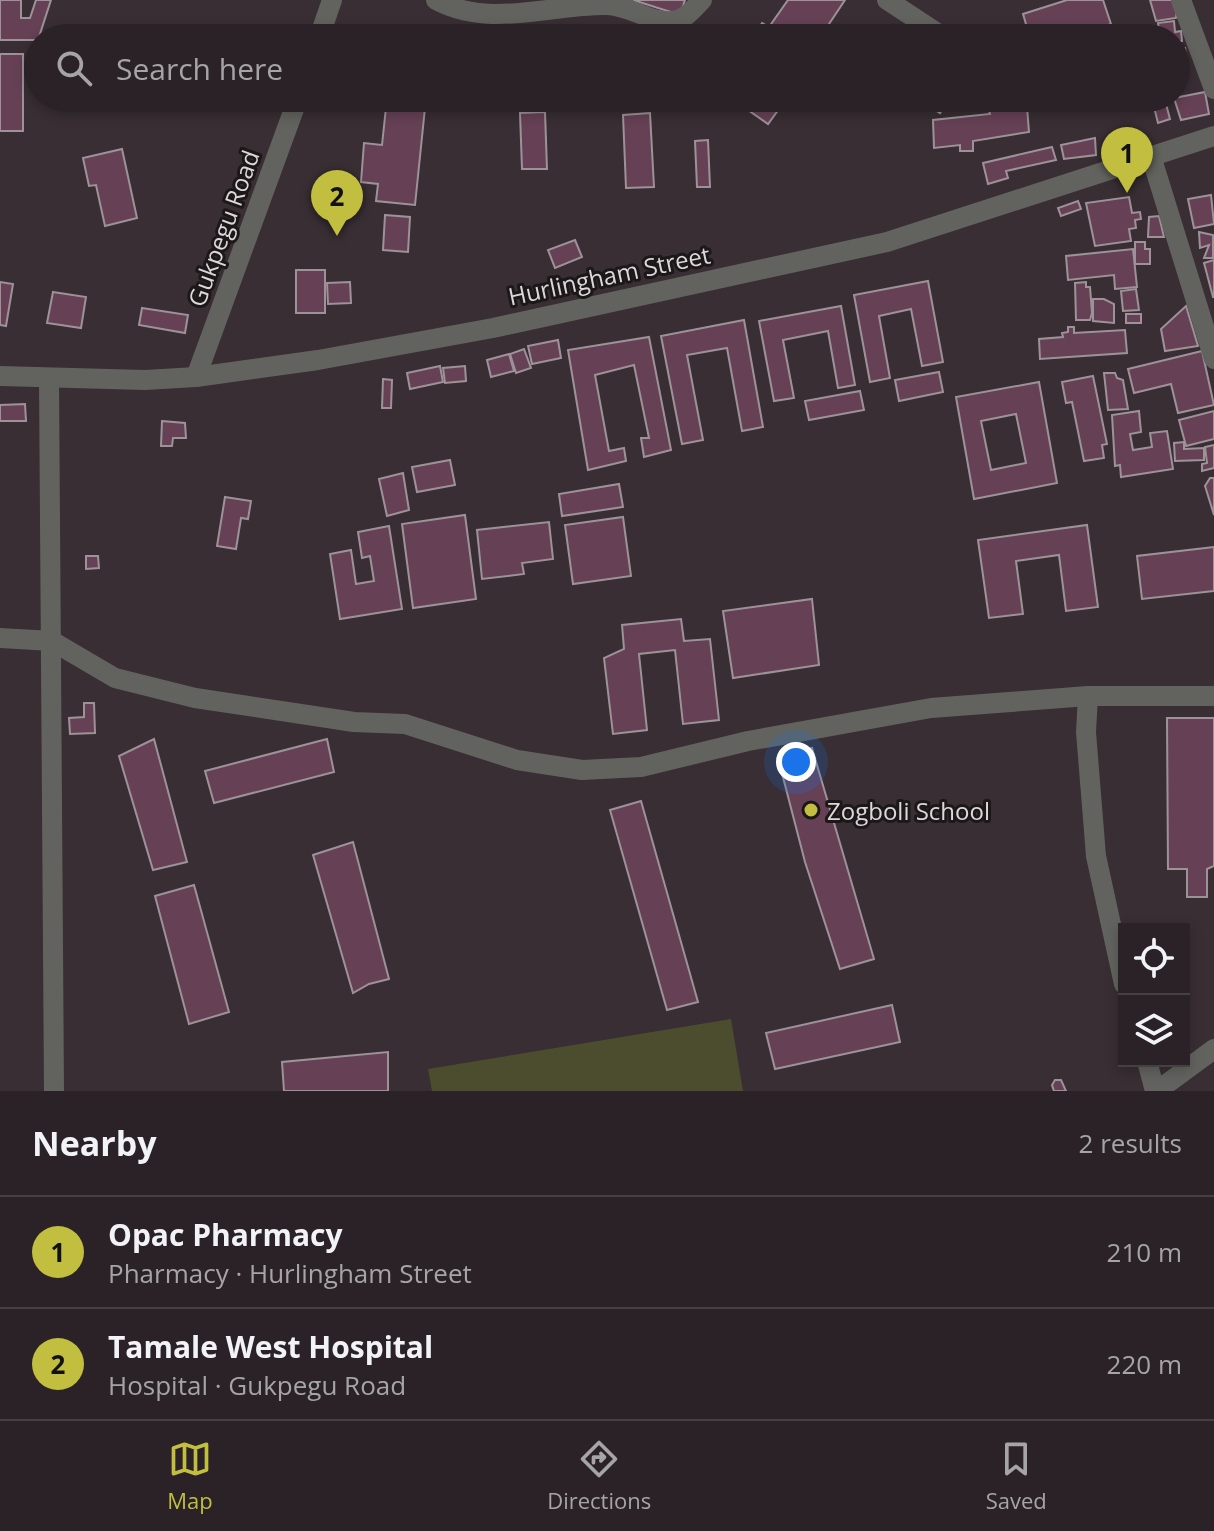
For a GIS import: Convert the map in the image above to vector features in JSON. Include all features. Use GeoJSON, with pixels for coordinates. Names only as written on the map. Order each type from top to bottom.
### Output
{"type":"FeatureCollection","features":[{"type":"Feature","properties":{"kind":"street"},"geometry":{"type":"LineString","coordinates":[[324,24],[332,0]]}},
{"type":"Feature","properties":{"kind":"street"},"geometry":{"type":"LineString","coordinates":[[436,0],[480,14],[522,14],[609,5],[671,22],[682,19],[702,0]]}},
{"type":"Feature","properties":{"kind":"street"},"geometry":{"type":"LineString","coordinates":[[887,0],[924,24]]}},
{"type":"Feature","properties":{"kind":"street"},"geometry":{"type":"LineString","coordinates":[[1181,0],[1190,24]]}},
{"type":"Feature","properties":{"kind":"street"},"geometry":{"type":"LineString","coordinates":[[1190,24],[1214,89]]}},
{"type":"Feature","properties":{"kind":"street","name":"Gukpegu Road"},"geometry":{"type":"LineString","coordinates":[[196,377],[293,112]]}},
{"type":"Feature","properties":{"kind":"street","name":"Hurlingham Street"},"geometry":{"type":"LineString","coordinates":[[0,376],[145,380],[196,377],[318,360],[493,328],[887,242],[1214,136]]}},
{"type":"Feature","properties":{"kind":"street"},"geometry":{"type":"LineString","coordinates":[[1151,156],[1214,359]]}},
{"type":"Feature","properties":{"kind":"street"},"geometry":{"type":"LineString","coordinates":[[49,378],[54,1091]]}},
{"type":"Feature","properties":{"kind":"street"},"geometry":{"type":"LineString","coordinates":[[0,638],[52,641],[115,678],[195,698],[354,722],[405,724],[517,760],[582,770],[641,767],[748,741],[931,708],[1088,696],[1214,696]]}},
{"type":"Feature","properties":{"kind":"street"},"geometry":{"type":"LineString","coordinates":[[1088,696],[1086,732],[1096,856],[1118,957]]}},
{"type":"Feature","properties":{"kind":"street"},"geometry":{"type":"LineString","coordinates":[[1149,1067],[1156,1091],[1214,1049]]}},
{"type":"Feature","properties":{"kind":"shaded area"},"geometry":{"type":"Polygon","coordinates":[[[731,1019],[743,1091],[432,1091],[428,1069],[731,1019]]]}},
{"type":"Feature","properties":{"kind":"building"},"geometry":{"type":"Polygon","coordinates":[[[0,0],[21,0],[21,18],[30,18],[36,0],[51,0],[43,24],[24,24],[24,40],[0,40],[0,0]]]}},
{"type":"Feature","properties":{"kind":"building"},"geometry":{"type":"Polygon","coordinates":[[[633,0],[685,0],[680,15],[633,0]]]}},
{"type":"Feature","properties":{"kind":"building"},"geometry":{"type":"Polygon","coordinates":[[[788,0],[845,0],[829,24],[771,24],[788,0]]]}},
{"type":"Feature","properties":{"kind":"building"},"geometry":{"type":"Polygon","coordinates":[[[1067,0],[1103,0],[1111,24],[1026,24],[1023,14],[1067,0]]]}},
{"type":"Feature","properties":{"kind":"building"},"geometry":{"type":"Polygon","coordinates":[[[1150,0],[1178,0],[1176,18],[1156,21],[1150,0]]]}},
{"type":"Feature","properties":{"kind":"building"},"geometry":{"type":"Polygon","coordinates":[[[0,54],[23,54],[23,131],[0,131],[0,54]]]}},
{"type":"Feature","properties":{"kind":"building"},"geometry":{"type":"Polygon","coordinates":[[[1205,92],[1209,114],[1181,120],[1178,112],[1190,112],[1190,95],[1205,92]]]}},
{"type":"Feature","properties":{"kind":"building"},"geometry":{"type":"Polygon","coordinates":[[[386,112],[425,112],[415,205],[376,201],[378,184],[361,182],[364,143],[382,145],[386,112]]]}},
{"type":"Feature","properties":{"kind":"building"},"geometry":{"type":"Polygon","coordinates":[[[545,112],[547,169],[522,169],[520,113],[545,112]]]}},
{"type":"Feature","properties":{"kind":"building"},"geometry":{"type":"Polygon","coordinates":[[[751,112],[777,112],[768,124],[751,112]]]}},
{"type":"Feature","properties":{"kind":"building"},"geometry":{"type":"Polygon","coordinates":[[[1027,112],[1029,132],[973,141],[973,151],[960,151],[960,145],[934,148],[933,120],[1027,112]]]}},
{"type":"Feature","properties":{"kind":"building"},"geometry":{"type":"Polygon","coordinates":[[[1155,112],[1168,112],[1170,119],[1158,123],[1155,112]]]}},
{"type":"Feature","properties":{"kind":"building"},"geometry":{"type":"Polygon","coordinates":[[[650,113],[654,187],[626,188],[623,115],[650,113]]]}},
{"type":"Feature","properties":{"kind":"building"},"geometry":{"type":"Polygon","coordinates":[[[1095,138],[1096,155],[1064,159],[1061,145],[1095,138]]]}},
{"type":"Feature","properties":{"kind":"building"},"geometry":{"type":"Polygon","coordinates":[[[708,140],[710,187],[697,187],[695,141],[708,140]]]}},
{"type":"Feature","properties":{"kind":"building"},"geometry":{"type":"Polygon","coordinates":[[[1052,147],[1056,160],[1006,171],[1008,178],[988,184],[983,163],[1052,147]]]}},
{"type":"Feature","properties":{"kind":"building"},"geometry":{"type":"Polygon","coordinates":[[[122,149],[137,218],[105,226],[96,185],[89,186],[83,158],[122,149]]]}},
{"type":"Feature","properties":{"kind":"building"},"geometry":{"type":"Polygon","coordinates":[[[1211,195],[1214,224],[1194,228],[1188,199],[1211,195]]]}},
{"type":"Feature","properties":{"kind":"building"},"geometry":{"type":"Polygon","coordinates":[[[1129,197],[1132,213],[1140,212],[1141,219],[1135,220],[1136,228],[1129,229],[1131,241],[1095,246],[1086,203],[1129,197]]]}},
{"type":"Feature","properties":{"kind":"building"},"geometry":{"type":"Polygon","coordinates":[[[1078,201],[1081,209],[1061,216],[1058,208],[1078,201]]]}},
{"type":"Feature","properties":{"kind":"building"},"geometry":{"type":"Polygon","coordinates":[[[385,215],[410,217],[408,252],[383,250],[385,215]]]}},
{"type":"Feature","properties":{"kind":"building"},"geometry":{"type":"Polygon","coordinates":[[[1159,216],[1164,237],[1148,237],[1149,217],[1159,216]]]}},
{"type":"Feature","properties":{"kind":"building"},"geometry":{"type":"Polygon","coordinates":[[[1199,232],[1213,235],[1213,258],[1204,258],[1209,245],[1200,248],[1199,232]]]}},
{"type":"Feature","properties":{"kind":"building"},"geometry":{"type":"Polygon","coordinates":[[[575,240],[582,257],[555,268],[548,250],[575,240]]]}},
{"type":"Feature","properties":{"kind":"building"},"geometry":{"type":"Polygon","coordinates":[[[1135,242],[1145,242],[1145,249],[1150,249],[1150,264],[1135,264],[1135,242]]]}},
{"type":"Feature","properties":{"kind":"building"},"geometry":{"type":"Polygon","coordinates":[[[1133,249],[1137,287],[1115,289],[1114,275],[1068,280],[1066,256],[1133,249]]]}},
{"type":"Feature","properties":{"kind":"building"},"geometry":{"type":"Polygon","coordinates":[[[1214,260],[1214,297],[1213,297],[1204,263],[1214,260]]]}},
{"type":"Feature","properties":{"kind":"building"},"geometry":{"type":"Polygon","coordinates":[[[296,270],[325,270],[325,313],[296,313],[296,270]]]}},
{"type":"Feature","properties":{"kind":"building"},"geometry":{"type":"Polygon","coordinates":[[[928,281],[943,362],[922,366],[911,309],[879,316],[890,378],[870,382],[854,295],[928,281]]]}},
{"type":"Feature","properties":{"kind":"building"},"geometry":{"type":"Polygon","coordinates":[[[0,282],[13,284],[6,326],[0,325],[0,282]]]}},
{"type":"Feature","properties":{"kind":"building"},"geometry":{"type":"Polygon","coordinates":[[[350,282],[351,303],[328,304],[327,283],[350,282]]]}},
{"type":"Feature","properties":{"kind":"building"},"geometry":{"type":"Polygon","coordinates":[[[1086,282],[1086,287],[1090,287],[1092,313],[1090,320],[1076,320],[1075,283],[1086,282]]]}},
{"type":"Feature","properties":{"kind":"building"},"geometry":{"type":"Polygon","coordinates":[[[1136,289],[1139,310],[1123,311],[1121,291],[1136,289]]]}},
{"type":"Feature","properties":{"kind":"building"},"geometry":{"type":"Polygon","coordinates":[[[53,292],[86,297],[81,328],[47,323],[53,292]]]}},
{"type":"Feature","properties":{"kind":"building"},"geometry":{"type":"Polygon","coordinates":[[[1093,299],[1104,299],[1114,304],[1114,323],[1093,321],[1093,299]]]}},
{"type":"Feature","properties":{"kind":"building"},"geometry":{"type":"Polygon","coordinates":[[[841,306],[855,385],[838,388],[828,331],[783,340],[794,398],[774,401],[759,321],[841,306]]]}},
{"type":"Feature","properties":{"kind":"building"},"geometry":{"type":"Polygon","coordinates":[[[1186,306],[1198,346],[1165,351],[1161,329],[1186,306]]]}},
{"type":"Feature","properties":{"kind":"building"},"geometry":{"type":"Polygon","coordinates":[[[142,308],[188,315],[185,333],[139,325],[142,308]]]}},
{"type":"Feature","properties":{"kind":"building"},"geometry":{"type":"Polygon","coordinates":[[[1126,314],[1141,314],[1141,323],[1126,323],[1126,314]]]}},
{"type":"Feature","properties":{"kind":"building"},"geometry":{"type":"Polygon","coordinates":[[[744,320],[763,427],[742,431],[727,348],[687,355],[703,440],[682,444],[661,336],[744,320]]]}},
{"type":"Feature","properties":{"kind":"building"},"geometry":{"type":"Polygon","coordinates":[[[1068,327],[1074,327],[1074,333],[1125,330],[1127,353],[1040,359],[1039,339],[1063,337],[1062,333],[1068,332],[1068,327]]]}},
{"type":"Feature","properties":{"kind":"building"},"geometry":{"type":"Polygon","coordinates":[[[649,337],[671,450],[644,457],[641,438],[649,438],[634,365],[595,375],[609,451],[624,448],[626,461],[588,470],[568,350],[649,337]]]}},
{"type":"Feature","properties":{"kind":"building"},"geometry":{"type":"Polygon","coordinates":[[[558,340],[561,358],[532,364],[528,346],[558,340]]]}},
{"type":"Feature","properties":{"kind":"building"},"geometry":{"type":"Polygon","coordinates":[[[524,349],[531,368],[516,373],[510,354],[524,349]]]}},
{"type":"Feature","properties":{"kind":"building"},"geometry":{"type":"Polygon","coordinates":[[[1202,351],[1214,405],[1178,413],[1171,384],[1134,393],[1128,369],[1202,351]]]}},
{"type":"Feature","properties":{"kind":"building"},"geometry":{"type":"Polygon","coordinates":[[[509,354],[514,371],[491,377],[487,360],[509,354]]]}},
{"type":"Feature","properties":{"kind":"building"},"geometry":{"type":"Polygon","coordinates":[[[440,366],[443,382],[410,389],[407,373],[440,366]]]}},
{"type":"Feature","properties":{"kind":"building"},"geometry":{"type":"Polygon","coordinates":[[[465,366],[466,381],[445,383],[443,368],[465,366]]]}},
{"type":"Feature","properties":{"kind":"building"},"geometry":{"type":"Polygon","coordinates":[[[939,372],[943,392],[899,401],[895,380],[939,372]]]}},
{"type":"Feature","properties":{"kind":"building"},"geometry":{"type":"Polygon","coordinates":[[[1104,373],[1115,373],[1117,378],[1123,380],[1128,409],[1108,410],[1104,373]]]}},
{"type":"Feature","properties":{"kind":"building"},"geometry":{"type":"Polygon","coordinates":[[[1093,376],[1107,444],[1102,445],[1104,458],[1084,461],[1072,402],[1066,403],[1062,382],[1093,376]]]}},
{"type":"Feature","properties":{"kind":"building"},"geometry":{"type":"Polygon","coordinates":[[[383,379],[392,380],[391,408],[382,408],[383,379]]]}},
{"type":"Feature","properties":{"kind":"building"},"geometry":{"type":"Polygon","coordinates":[[[1039,382],[1057,483],[974,499],[956,397],[1039,382]],[[1016,414],[981,421],[991,470],[1026,463],[1016,414]]]}},
{"type":"Feature","properties":{"kind":"building"},"geometry":{"type":"Polygon","coordinates":[[[860,391],[864,410],[809,420],[805,401],[860,391]]]}},
{"type":"Feature","properties":{"kind":"building"},"geometry":{"type":"Polygon","coordinates":[[[25,404],[26,421],[0,421],[0,405],[25,404]]]}},
{"type":"Feature","properties":{"kind":"building"},"geometry":{"type":"Polygon","coordinates":[[[1139,411],[1141,432],[1130,434],[1133,450],[1152,447],[1150,433],[1167,431],[1173,469],[1121,477],[1120,465],[1115,466],[1112,415],[1139,411]]]}},
{"type":"Feature","properties":{"kind":"building"},"geometry":{"type":"Polygon","coordinates":[[[1214,411],[1214,439],[1186,446],[1179,420],[1214,411]]]}},
{"type":"Feature","properties":{"kind":"building"},"geometry":{"type":"Polygon","coordinates":[[[162,421],[185,423],[186,438],[173,438],[172,446],[161,446],[162,421]]]}},
{"type":"Feature","properties":{"kind":"building"},"geometry":{"type":"Polygon","coordinates":[[[1184,442],[1184,449],[1204,448],[1204,460],[1175,461],[1174,443],[1184,442]]]}},
{"type":"Feature","properties":{"kind":"building"},"geometry":{"type":"Polygon","coordinates":[[[1214,445],[1214,468],[1202,471],[1202,464],[1207,463],[1205,447],[1214,445]]]}},
{"type":"Feature","properties":{"kind":"building"},"geometry":{"type":"Polygon","coordinates":[[[450,460],[455,485],[417,492],[412,467],[450,460]]]}},
{"type":"Feature","properties":{"kind":"building"},"geometry":{"type":"Polygon","coordinates":[[[403,473],[409,510],[387,516],[379,479],[403,473]]]}},
{"type":"Feature","properties":{"kind":"building"},"geometry":{"type":"Polygon","coordinates":[[[1210,478],[1214,478],[1214,515],[1205,486],[1210,478]]]}},
{"type":"Feature","properties":{"kind":"building"},"geometry":{"type":"Polygon","coordinates":[[[619,484],[623,507],[562,516],[559,494],[619,484]]]}},
{"type":"Feature","properties":{"kind":"building"},"geometry":{"type":"Polygon","coordinates":[[[225,497],[251,501],[248,519],[241,518],[236,549],[217,546],[225,497]]]}},
{"type":"Feature","properties":{"kind":"building"},"geometry":{"type":"Polygon","coordinates":[[[465,515],[476,599],[413,608],[402,524],[465,515]]]}},
{"type":"Feature","properties":{"kind":"building"},"geometry":{"type":"Polygon","coordinates":[[[623,517],[631,576],[573,584],[565,525],[623,517]]]}},
{"type":"Feature","properties":{"kind":"building"},"geometry":{"type":"Polygon","coordinates":[[[549,522],[553,559],[522,563],[524,574],[482,579],[477,530],[549,522]]]}},
{"type":"Feature","properties":{"kind":"building"},"geometry":{"type":"Polygon","coordinates":[[[1087,525],[1098,607],[1066,611],[1059,555],[1016,561],[1023,614],[989,618],[978,540],[1087,525]]]}},
{"type":"Feature","properties":{"kind":"building"},"geometry":{"type":"Polygon","coordinates":[[[389,526],[402,609],[340,619],[330,554],[351,550],[356,584],[374,581],[370,556],[362,558],[358,532],[389,526]]]}},
{"type":"Feature","properties":{"kind":"building"},"geometry":{"type":"Polygon","coordinates":[[[1214,547],[1214,591],[1142,599],[1137,556],[1214,547]]]}},
{"type":"Feature","properties":{"kind":"building"},"geometry":{"type":"Polygon","coordinates":[[[86,556],[98,556],[99,568],[86,569],[86,556]]]}},
{"type":"Feature","properties":{"kind":"building"},"geometry":{"type":"Polygon","coordinates":[[[812,599],[819,665],[733,678],[723,611],[812,599]]]}},
{"type":"Feature","properties":{"kind":"building"},"geometry":{"type":"Polygon","coordinates":[[[681,619],[684,641],[710,639],[719,720],[683,724],[675,650],[639,654],[647,730],[613,734],[604,658],[624,649],[622,625],[681,619]]]}},
{"type":"Feature","properties":{"kind":"building"},"geometry":{"type":"Polygon","coordinates":[[[84,703],[94,703],[95,733],[70,734],[69,718],[84,717],[84,703]]]}},
{"type":"Feature","properties":{"kind":"building"},"geometry":{"type":"Polygon","coordinates":[[[1167,718],[1214,718],[1214,866],[1207,869],[1207,897],[1187,897],[1187,869],[1168,869],[1167,718]]]}},
{"type":"Feature","properties":{"kind":"building"},"geometry":{"type":"Polygon","coordinates":[[[154,739],[187,862],[153,870],[119,756],[154,739]]]}},
{"type":"Feature","properties":{"kind":"building"},"geometry":{"type":"Polygon","coordinates":[[[327,739],[334,772],[214,803],[205,771],[327,739]]]}},
{"type":"Feature","properties":{"kind":"building","name":"Zogboli School"},"geometry":{"type":"Polygon","coordinates":[[[812,748],[874,959],[840,969],[805,862],[778,758],[812,748]]]}},
{"type":"Feature","properties":{"kind":"building"},"geometry":{"type":"Polygon","coordinates":[[[641,801],[698,1002],[667,1010],[610,810],[641,801]]]}},
{"type":"Feature","properties":{"kind":"building"},"geometry":{"type":"Polygon","coordinates":[[[353,842],[389,979],[369,984],[353,993],[313,855],[353,842]]]}},
{"type":"Feature","properties":{"kind":"building"},"geometry":{"type":"Polygon","coordinates":[[[194,885],[229,1012],[189,1024],[155,896],[194,885]]]}},
{"type":"Feature","properties":{"kind":"building"},"geometry":{"type":"Polygon","coordinates":[[[892,1005],[900,1042],[775,1069],[766,1033],[892,1005]]]}},
{"type":"Feature","properties":{"kind":"building"},"geometry":{"type":"Polygon","coordinates":[[[388,1052],[388,1091],[284,1091],[282,1062],[388,1052]]]}},
{"type":"Feature","properties":{"kind":"building"},"geometry":{"type":"Polygon","coordinates":[[[1055,1080],[1061,1080],[1066,1091],[1054,1091],[1052,1085],[1055,1080]]]}},
{"type":"Feature","properties":{"kind":"place","name":"Opac Pharmacy"},"geometry":{"type":"Point","coordinates":[1127,193]}},
{"type":"Feature","properties":{"kind":"place","name":"Tamale West Hospital"},"geometry":{"type":"Point","coordinates":[337,236]}},
{"type":"Feature","properties":{"kind":"place","name":"Zogboli School"},"geometry":{"type":"Point","coordinates":[811,810]}}]}
